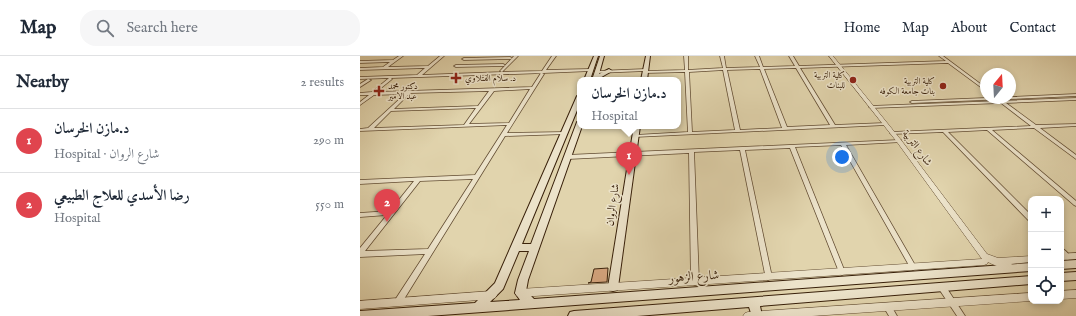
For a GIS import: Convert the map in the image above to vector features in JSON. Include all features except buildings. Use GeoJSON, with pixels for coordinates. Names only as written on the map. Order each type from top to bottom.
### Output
{"type":"FeatureCollection","features":[{"type":"Feature","properties":{"kind":"main road"},"geometry":{"type":"LineString","coordinates":[[587,77],[596,56]]}},
{"type":"Feature","properties":{"kind":"main road"},"geometry":{"type":"LineString","coordinates":[[596,77],[602,56]]}},
{"type":"Feature","properties":{"kind":"main road"},"geometry":{"type":"LineString","coordinates":[[645,77],[648,56]]}},
{"type":"Feature","properties":{"kind":"main road"},"geometry":{"type":"LineString","coordinates":[[598,69],[609,71]]}},
{"type":"Feature","properties":{"kind":"main road"},"geometry":{"type":"LineString","coordinates":[[598,77],[609,71]]}},
{"type":"Feature","properties":{"kind":"main road"},"geometry":{"type":"LineString","coordinates":[[479,306],[499,286],[577,103]]}},
{"type":"Feature","properties":{"kind":"main road"},"geometry":{"type":"LineString","coordinates":[[530,302],[520,293],[578,129]]}},
{"type":"Feature","properties":{"kind":"main road","name":"شارع الروان"},"geometry":{"type":"LineString","coordinates":[[614,287],[637,129]]}},
{"type":"Feature","properties":{"kind":"main road"},"geometry":{"type":"LineString","coordinates":[[516,248],[535,247]]}},
{"type":"Feature","properties":{"kind":"main road"},"geometry":{"type":"LineString","coordinates":[[1065,257],[1076,264]]}},
{"type":"Feature","properties":{"kind":"main road","name":"شارع الزهور"},"geometry":{"type":"LineString","coordinates":[[360,316],[530,302],[665,288],[854,280],[983,263],[1015,268],[1028,267]]}},
{"type":"Feature","properties":{"kind":"main road"},"geometry":{"type":"LineString","coordinates":[[1064,277],[1076,276]]}},
{"type":"Feature","properties":{"kind":"main road"},"geometry":{"type":"LineString","coordinates":[[876,278],[877,285],[884,290]]}},
{"type":"Feature","properties":{"kind":"main road"},"geometry":{"type":"LineString","coordinates":[[854,280],[860,285],[861,292]]}},
{"type":"Feature","properties":{"kind":"main road"},"geometry":{"type":"LineString","coordinates":[[574,316],[753,300],[1028,280]]}},
{"type":"Feature","properties":{"kind":"main road"},"geometry":{"type":"LineString","coordinates":[[752,316],[753,300]]}},
{"type":"Feature","properties":{"kind":"street"},"geometry":{"type":"LineString","coordinates":[[360,86],[401,56]]}},
{"type":"Feature","properties":{"kind":"street"},"geometry":{"type":"LineString","coordinates":[[418,76],[442,56]]}},
{"type":"Feature","properties":{"kind":"street"},"geometry":{"type":"LineString","coordinates":[[447,75],[468,56]]}},
{"type":"Feature","properties":{"kind":"street"},"geometry":{"type":"LineString","coordinates":[[498,73],[516,56]]}},
{"type":"Feature","properties":{"kind":"street"},"geometry":{"type":"LineString","coordinates":[[398,302],[554,56]]}},
{"type":"Feature","properties":{"kind":"street"},"geometry":{"type":"LineString","coordinates":[[686,56],[690,133]]}},
{"type":"Feature","properties":{"kind":"street"},"geometry":{"type":"LineString","coordinates":[[722,56],[738,131]]}},
{"type":"Feature","properties":{"kind":"street"},"geometry":{"type":"LineString","coordinates":[[757,56],[785,128]]}},
{"type":"Feature","properties":{"kind":"street"},"geometry":{"type":"LineString","coordinates":[[791,56],[833,126]]}},
{"type":"Feature","properties":{"kind":"street","name":"شارع التربية"},"geometry":{"type":"LineString","coordinates":[[831,56],[898,141],[983,263],[995,262],[1015,268]]}},
{"type":"Feature","properties":{"kind":"street"},"geometry":{"type":"LineString","coordinates":[[941,56],[980,85]]}},
{"type":"Feature","properties":{"kind":"street"},"geometry":{"type":"LineString","coordinates":[[464,59],[510,57]]}},
{"type":"Feature","properties":{"kind":"street"},"geometry":{"type":"LineString","coordinates":[[498,73],[510,57]]}},
{"type":"Feature","properties":{"kind":"street"},"geometry":{"type":"LineString","coordinates":[[360,62],[393,61]]}},
{"type":"Feature","properties":{"kind":"street"},"geometry":{"type":"LineString","coordinates":[[609,71],[949,62]]}},
{"type":"Feature","properties":{"kind":"street"},"geometry":{"type":"LineString","coordinates":[[456,66],[503,65]]}},
{"type":"Feature","properties":{"kind":"street"},"geometry":{"type":"LineString","coordinates":[[360,69],[429,67]]}},
{"type":"Feature","properties":{"kind":"street"},"geometry":{"type":"LineString","coordinates":[[370,79],[590,71]]}},
{"type":"Feature","properties":{"kind":"street"},"geometry":{"type":"LineString","coordinates":[[360,79],[390,79],[418,76],[498,73],[519,74]]}},
{"type":"Feature","properties":{"kind":"street"},"geometry":{"type":"LineString","coordinates":[[360,104],[390,79]]}},
{"type":"Feature","properties":{"kind":"street"},"geometry":{"type":"LineString","coordinates":[[360,94],[533,88]]}},
{"type":"Feature","properties":{"kind":"street"},"geometry":{"type":"LineString","coordinates":[[466,126],[492,90]]}},
{"type":"Feature","properties":{"kind":"street"},"geometry":{"type":"LineString","coordinates":[[369,130],[408,93]]}},
{"type":"Feature","properties":{"kind":"street"},"geometry":{"type":"LineString","coordinates":[[1016,98],[1076,95]]}},
{"type":"Feature","properties":{"kind":"street"},"geometry":{"type":"LineString","coordinates":[[870,106],[980,99]]}},
{"type":"Feature","properties":{"kind":"street"},"geometry":{"type":"LineString","coordinates":[[1016,101],[1076,99]]}},
{"type":"Feature","properties":{"kind":"street"},"geometry":{"type":"LineString","coordinates":[[870,106],[980,103]]}},
{"type":"Feature","properties":{"kind":"street"},"geometry":{"type":"LineString","coordinates":[[1005,104],[1076,157]]}},
{"type":"Feature","properties":{"kind":"street"},"geometry":{"type":"LineString","coordinates":[[391,110],[480,107]]}},
{"type":"Feature","properties":{"kind":"street"},"geometry":{"type":"LineString","coordinates":[[360,130],[510,124]]}},
{"type":"Feature","properties":{"kind":"street"},"geometry":{"type":"LineString","coordinates":[[636,136],[885,124]]}},
{"type":"Feature","properties":{"kind":"street"},"geometry":{"type":"LineString","coordinates":[[892,133],[1076,125]]}},
{"type":"Feature","properties":{"kind":"street"},"geometry":{"type":"LineString","coordinates":[[988,129],[1076,204]]}},
{"type":"Feature","properties":{"kind":"street"},"geometry":{"type":"LineString","coordinates":[[944,131],[1028,216]]}},
{"type":"Feature","properties":{"kind":"street"},"geometry":{"type":"LineString","coordinates":[[503,135],[565,132]]}},
{"type":"Feature","properties":{"kind":"street"},"geometry":{"type":"LineString","coordinates":[[568,157],[898,141]]}},
{"type":"Feature","properties":{"kind":"street"},"geometry":{"type":"LineString","coordinates":[[843,144],[913,267]]}},
{"type":"Feature","properties":{"kind":"street"},"geometry":{"type":"LineString","coordinates":[[792,146],[842,272]]}},
{"type":"Feature","properties":{"kind":"street"},"geometry":{"type":"LineString","coordinates":[[742,149],[768,277]]}},
{"type":"Feature","properties":{"kind":"street"},"geometry":{"type":"LineString","coordinates":[[691,151],[695,282]]}},
{"type":"Feature","properties":{"kind":"street"},"geometry":{"type":"LineString","coordinates":[[360,182],[476,177]]}},
{"type":"Feature","properties":{"kind":"street"},"geometry":{"type":"LineString","coordinates":[[360,254],[418,180]]}},
{"type":"Feature","properties":{"kind":"street"},"geometry":{"type":"LineString","coordinates":[[360,215],[391,214]]}},
{"type":"Feature","properties":{"kind":"street"},"geometry":{"type":"LineString","coordinates":[[360,254],[430,251]]}},
{"type":"Feature","properties":{"kind":"street"},"geometry":{"type":"LineString","coordinates":[[995,262],[1028,259]]}},
{"type":"Feature","properties":{"kind":"street"},"geometry":{"type":"LineString","coordinates":[[520,293],[614,287],[665,288],[695,282],[983,263]]}},
{"type":"Feature","properties":{"kind":"street"},"geometry":{"type":"LineString","coordinates":[[941,286],[961,316]]}},
{"type":"Feature","properties":{"kind":"street"},"geometry":{"type":"LineString","coordinates":[[360,305],[492,294]]}},
{"type":"Feature","properties":{"kind":"street"},"geometry":{"type":"LineString","coordinates":[[1064,295],[1076,294]]}},
{"type":"Feature","properties":{"kind":"street"},"geometry":{"type":"LineString","coordinates":[[752,316],[1028,296]]}},
{"type":"Feature","properties":{"kind":"street"},"geometry":{"type":"LineString","coordinates":[[888,306],[892,316]]}},
{"type":"Feature","properties":{"kind":"street"},"geometry":{"type":"LineString","coordinates":[[638,316],[655,308]]}},
{"type":"Feature","properties":{"kind":"place","name":"د. سلام الفتلاوي"},"geometry":{"type":"Point","coordinates":[456,78]}},
{"type":"Feature","properties":{"kind":"place","name":"كلية التربية للبنات"},"geometry":{"type":"Point","coordinates":[853,80]}},
{"type":"Feature","properties":{"kind":"place","name":"كلية التربية بنات جامعة الكوفه"},"geometry":{"type":"Point","coordinates":[943,86]}},
{"type":"Feature","properties":{"kind":"place","name":"دكتور محمد عبد الامير"},"geometry":{"type":"Point","coordinates":[379,91]}},
{"type":"Feature","properties":{"kind":"place","name":"د.مازن الخرسان"},"geometry":{"type":"Point","coordinates":[629,175]}},
{"type":"Feature","properties":{"kind":"place","name":"رضا الأسدي للعلاج الطبيعي"},"geometry":{"type":"Point","coordinates":[387,222]}}]}
